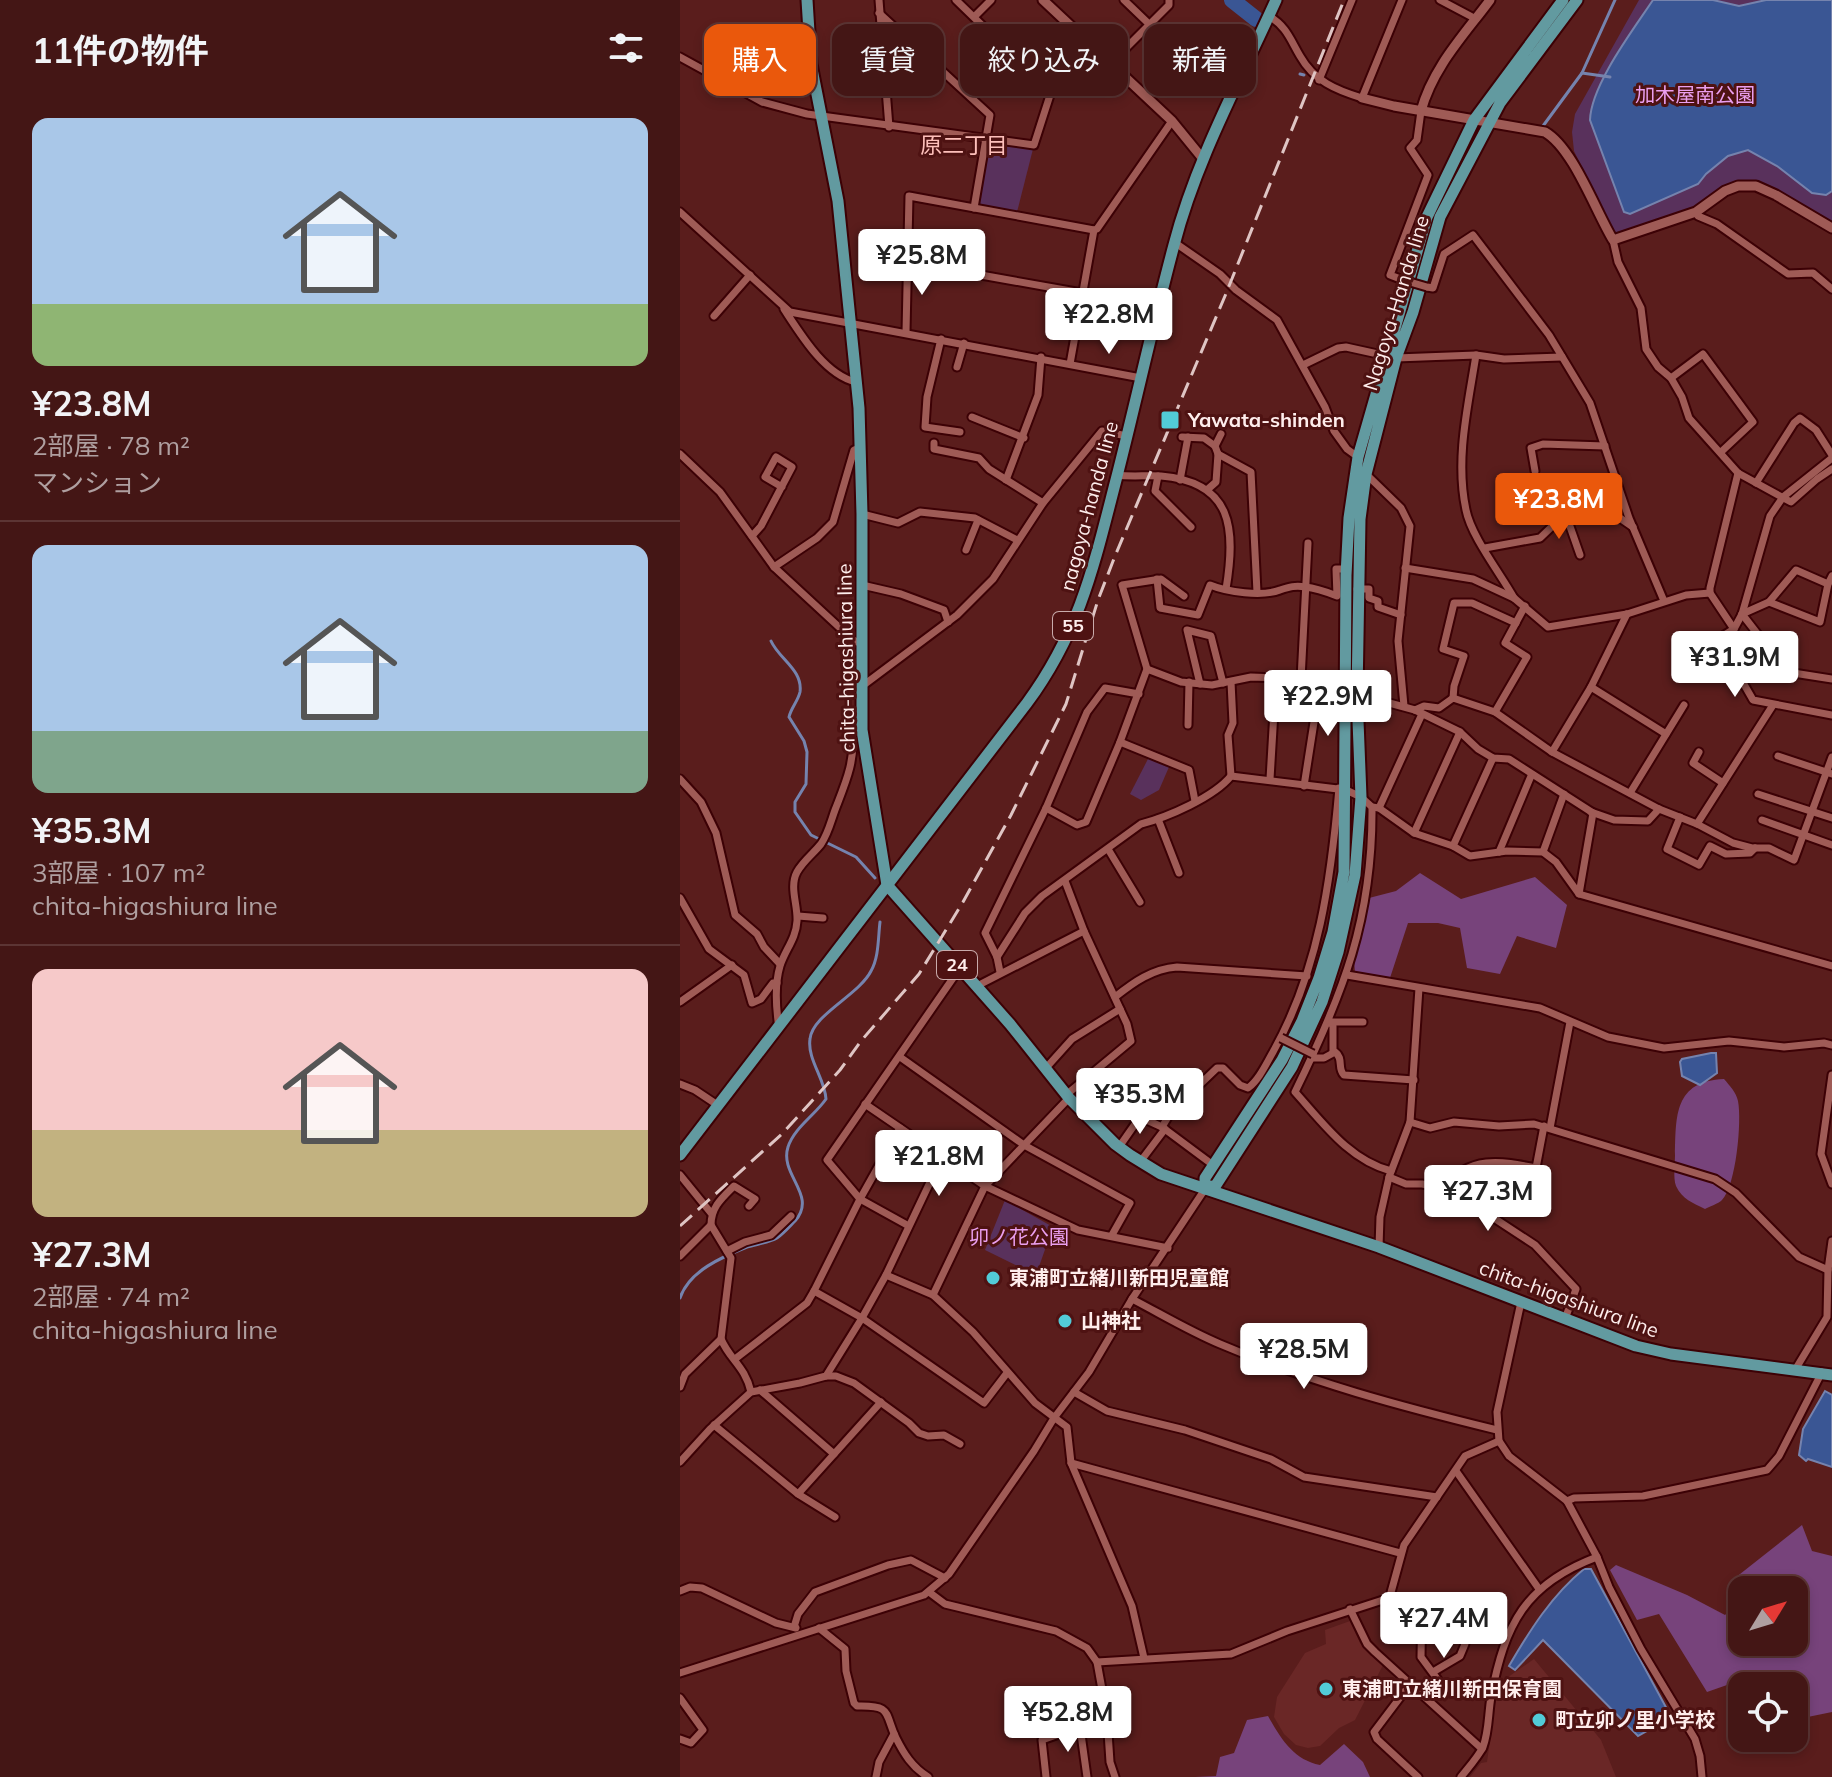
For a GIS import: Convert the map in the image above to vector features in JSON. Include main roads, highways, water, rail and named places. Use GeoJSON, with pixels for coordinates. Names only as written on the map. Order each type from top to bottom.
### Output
{"type":"FeatureCollection","features":[{"type":"Feature","properties":{"kind":"main road","name":"chita-higashiura line"},"geometry":{"type":"LineString","coordinates":[[807,0],[811,64],[838,201],[856,382],[862,514],[862,730],[887,885],[977,986],[1068,1097],[1119,1147],[1161,1174],[1379,1247],[1604,1335],[1671,1354],[1827,1374]]}},
{"type":"Feature","properties":{"kind":"main road","name":"nagoya-handa line"},"geometry":{"type":"LineString","coordinates":[[680,1155],[1051,670],[1082,604],[1174,242],[1203,159],[1276,0]]}},
{"type":"Feature","properties":{"kind":"main road","name":"nagoya-handa line"},"geometry":{"type":"LineString","coordinates":[[1205,1189],[1205,1178],[1282,1060],[1302,1021],[1333,932],[1344,872],[1342,789],[1352,694],[1346,569],[1349,518],[1358,457],[1390,358],[1427,217],[1474,120],[1563,0]]}},
{"type":"Feature","properties":{"kind":"main road","name":"Nagoya-Handa line"},"geometry":{"type":"LineString","coordinates":[[1205,1189],[1216,1185],[1292,1067],[1322,1002],[1338,952],[1355,875],[1361,797],[1352,694],[1360,519],[1390,358],[1413,312],[1440,217],[1489,121],[1577,0]]}},
{"type":"Feature","properties":{"kind":"water","name":"加木屋南公園"},"geometry":{"type":"Polygon","coordinates":[[[1653,0],[1713,0],[1739,6],[1766,0],[1832,0],[1832,191],[1826,195],[1812,193],[1777,166],[1748,150],[1728,156],[1698,184],[1630,214],[1624,212],[1590,120],[1597,91],[1605,75],[1653,0]]]}},
{"type":"Feature","properties":{"kind":"water"},"geometry":{"type":"Polygon","coordinates":[[[1716,1053],[1717,1073],[1700,1085],[1682,1076],[1682,1059],[1716,1053]]]}},
{"type":"Feature","properties":{"kind":"water"},"geometry":{"type":"Polygon","coordinates":[[[1825,1391],[1832,1395],[1832,1467],[1806,1461],[1799,1455],[1803,1429],[1825,1391]]]}},
{"type":"Feature","properties":{"kind":"water"},"geometry":{"type":"Polygon","coordinates":[[[1584,1569],[1591,1569],[1668,1711],[1654,1721],[1652,1728],[1638,1736],[1543,1640],[1515,1670],[1509,1666],[1552,1602],[1584,1569]]]}},
{"type":"Feature","properties":{"kind":"waterway"},"geometry":{"type":"LineString","coordinates":[[1232,0],[1256,19]]}},
{"type":"Feature","properties":{"kind":"waterway"},"geometry":{"type":"LineString","coordinates":[[1543,126],[1582,73],[1615,0]]}},
{"type":"Feature","properties":{"kind":"waterway"},"geometry":{"type":"LineString","coordinates":[[1582,73],[1610,77]]}},
{"type":"Feature","properties":{"kind":"waterway"},"geometry":{"type":"LineString","coordinates":[[1300,74],[1304,75]]}},
{"type":"Feature","properties":{"kind":"waterway"},"geometry":{"type":"LineString","coordinates":[[771,641],[800,684],[800,692],[789,717],[807,752],[806,784],[795,802],[795,812],[811,835],[856,857],[875,878]]}},
{"type":"Feature","properties":{"kind":"waterway"},"geometry":{"type":"LineString","coordinates":[[680,1298],[684,1288],[708,1266],[727,1255],[777,1238],[801,1212],[801,1194],[789,1167],[788,1147],[795,1134],[826,1099],[811,1054],[810,1039],[819,1022],[865,980],[874,966],[880,922]]}},
{"type":"Feature","properties":{"kind":"railway"},"geometry":{"type":"LineString","coordinates":[[680,1226],[782,1134],[840,1070],[919,974],[1011,815],[1066,704],[1115,556],[1225,296],[1344,0]]}},
{"type":"Feature","properties":{"kind":"place","name":"Yawata-shinden"},"geometry":{"type":"Point","coordinates":[1170,420]}},
{"type":"Feature","properties":{"kind":"place","name":"東浦町立緒川新田児童館"},"geometry":{"type":"Point","coordinates":[993,1278]}},
{"type":"Feature","properties":{"kind":"place","name":"山神社"},"geometry":{"type":"Point","coordinates":[1065,1321]}},
{"type":"Feature","properties":{"kind":"place","name":"東浦町立緒川新田保育園"},"geometry":{"type":"Point","coordinates":[1326,1689]}},
{"type":"Feature","properties":{"kind":"place","name":"町立卯ノ里小学校"},"geometry":{"type":"Point","coordinates":[1539,1720]}},
{"type":"Feature","properties":{"kind":"district","name":"原二丁目"},"geometry":{"type":"Point","coordinates":[964,145]}},
{"type":"Feature","properties":{"kind":"park label","name":"卯ノ花公園"},"geometry":{"type":"Point","coordinates":[1019,1237]}}]}
